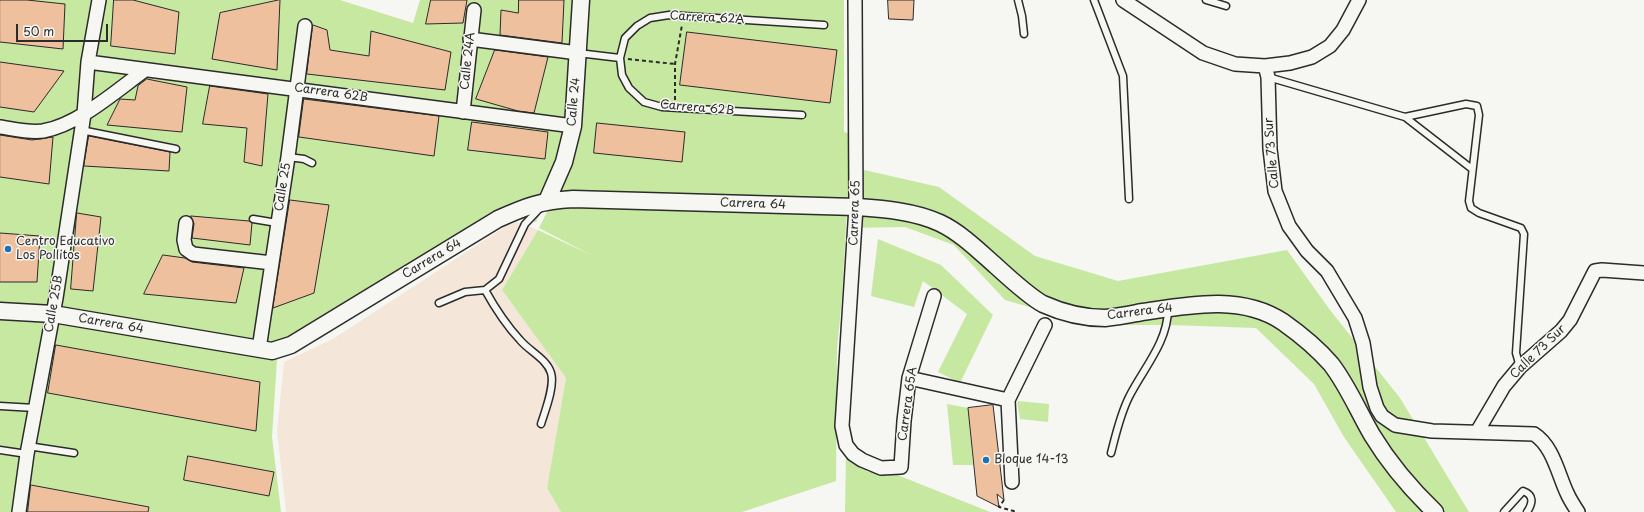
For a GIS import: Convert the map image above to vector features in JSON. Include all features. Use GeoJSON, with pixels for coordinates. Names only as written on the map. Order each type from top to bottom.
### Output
{"type":"FeatureCollection","features":[{"type":"Feature","properties":{"kind":"street","name":"Calle 25B"},"geometry":{"type":"LineString","coordinates":[[18,512],[35,408],[53,314],[84,114],[88,62],[99,0]]}},
{"type":"Feature","properties":{"kind":"street","name":"Calle 24"},"geometry":{"type":"LineString","coordinates":[[547,200],[564,162],[573,126],[581,0]]}},
{"type":"Feature","properties":{"kind":"street","name":"Carrera 65"},"geometry":{"type":"LineString","coordinates":[[855,0],[856,207],[842,426],[846,445],[853,454],[862,460],[881,468],[901,467]]}},
{"type":"Feature","properties":{"kind":"street"},"geometry":{"type":"LineString","coordinates":[[1123,0],[1203,53],[1235,64],[1267,72],[1290,63],[1312,57],[1330,46],[1343,30],[1359,0]]}},
{"type":"Feature","properties":{"kind":"street","name":"Calle 24A"},"geometry":{"type":"LineString","coordinates":[[464,112],[474,10]]}},
{"type":"Feature","properties":{"kind":"street","name":"Calle 25"},"geometry":{"type":"LineString","coordinates":[[259,349],[298,89],[305,26]]}},
{"type":"Feature","properties":{"kind":"street"},"geometry":{"type":"LineString","coordinates":[[470,39],[578,53]]}},
{"type":"Feature","properties":{"kind":"street","name":"Carrera 62B"},"geometry":{"type":"LineString","coordinates":[[88,62],[573,126]]}},
{"type":"Feature","properties":{"kind":"street"},"geometry":{"type":"LineString","coordinates":[[0,127],[27,131],[42,131],[62,126],[84,114],[145,70]]}},
{"type":"Feature","properties":{"kind":"street","name":"Calle 73 Sur"},"geometry":{"type":"LineString","coordinates":[[1267,72],[1270,148],[1275,191],[1289,226],[1307,251],[1327,271],[1355,318],[1363,343],[1370,387],[1377,408],[1382,416],[1395,425],[1432,431],[1534,434],[1541,438],[1552,456],[1568,494],[1578,512]]}},
{"type":"Feature","properties":{"kind":"street","name":"Carrera 64"},"geometry":{"type":"LineString","coordinates":[[0,311],[53,314],[272,351],[290,345],[498,219],[522,208],[547,200],[573,199],[856,207],[912,214],[940,223],[963,237],[1003,272],[1042,303],[1073,315],[1106,318],[1168,308],[1234,304],[1257,310],[1281,321],[1308,341],[1331,364],[1353,398],[1372,434],[1389,460],[1423,501],[1435,512]]}},
{"type":"Feature","properties":{"kind":"street"},"geometry":{"type":"LineString","coordinates":[[186,222],[184,240],[186,249],[193,254],[272,263]]}},
{"type":"Feature","properties":{"kind":"street","name":"Calle 73 Sur"},"geometry":{"type":"LineString","coordinates":[[1477,432],[1504,386],[1520,367],[1561,331],[1570,320],[1596,271],[1602,270],[1644,273]]}},
{"type":"Feature","properties":{"kind":"street","name":"Carrera 65A"},"geometry":{"type":"LineString","coordinates":[[901,467],[909,378],[934,296]]}},
{"type":"Feature","properties":{"kind":"street"},"geometry":{"type":"LineString","coordinates":[[1012,482],[1008,400],[1045,325]]}},
{"type":"Feature","properties":{"kind":"street"},"geometry":{"type":"LineString","coordinates":[[909,378],[1008,400]]}},
{"type":"Feature","properties":{"kind":"lane"},"geometry":{"type":"LineString","coordinates":[[1018,0],[1024,34]]}},
{"type":"Feature","properties":{"kind":"lane"},"geometry":{"type":"LineString","coordinates":[[1094,0],[1123,76],[1129,199]]}},
{"type":"Feature","properties":{"kind":"lane"},"geometry":{"type":"LineString","coordinates":[[1206,0],[1226,6]]}},
{"type":"Feature","properties":{"kind":"lane","name":"Carrera 62A"},"geometry":{"type":"LineString","coordinates":[[620,58],[625,38],[637,26],[650,18],[669,15],[824,25]]}},
{"type":"Feature","properties":{"kind":"lane"},"geometry":{"type":"LineString","coordinates":[[578,53],[620,58]]}},
{"type":"Feature","properties":{"kind":"lane","name":"Carrera 62B"},"geometry":{"type":"LineString","coordinates":[[620,58],[622,75],[629,88],[644,102],[662,107],[802,115]]}},
{"type":"Feature","properties":{"kind":"lane"},"geometry":{"type":"LineString","coordinates":[[1267,72],[1405,117],[1472,169]]}},
{"type":"Feature","properties":{"kind":"lane"},"geometry":{"type":"LineString","coordinates":[[1405,117],[1466,104],[1477,106],[1479,115],[1469,201],[1472,208],[1479,213],[1521,228],[1524,234],[1516,353],[1520,367]]}},
{"type":"Feature","properties":{"kind":"lane"},"geometry":{"type":"LineString","coordinates":[[81,130],[176,149]]}},
{"type":"Feature","properties":{"kind":"lane"},"geometry":{"type":"LineString","coordinates":[[288,157],[304,159],[312,163]]}},
{"type":"Feature","properties":{"kind":"lane"},"geometry":{"type":"LineString","coordinates":[[439,303],[465,292],[485,290],[499,279],[525,224],[547,200]]}},
{"type":"Feature","properties":{"kind":"lane"},"geometry":{"type":"LineString","coordinates":[[253,219],[277,224]]}},
{"type":"Feature","properties":{"kind":"lane"},"geometry":{"type":"LineString","coordinates":[[485,290],[503,319],[521,342],[542,360],[551,373],[552,384],[541,424]]}},
{"type":"Feature","properties":{"kind":"lane"},"geometry":{"type":"LineString","coordinates":[[1111,453],[1116,430],[1129,398],[1164,335],[1168,323],[1168,308]]}},
{"type":"Feature","properties":{"kind":"lane"},"geometry":{"type":"LineString","coordinates":[[0,406],[35,408]]}},
{"type":"Feature","properties":{"kind":"lane"},"geometry":{"type":"LineString","coordinates":[[0,450],[28,450],[74,454]]}},
{"type":"Feature","properties":{"kind":"lane"},"geometry":{"type":"LineString","coordinates":[[1504,512],[1522,491],[1528,493],[1531,498],[1532,505],[1527,512]]}},
{"type":"Feature","properties":{"kind":"path"},"geometry":{"type":"LineString","coordinates":[[676,108],[674,93],[675,64],[684,16]]}},
{"type":"Feature","properties":{"kind":"path"},"geometry":{"type":"LineString","coordinates":[[631,60],[675,64]]}},
{"type":"Feature","properties":{"kind":"path"},"geometry":{"type":"LineString","coordinates":[[1004,500],[999,507],[1017,512]]}},
{"type":"Feature","properties":{"kind":"shaded area"},"geometry":{"type":"Polygon","coordinates":[[[514,221],[538,230],[502,290],[566,378],[547,488],[561,512],[286,512],[277,431],[284,362],[333,339],[514,221]]]}},
{"type":"Feature","properties":{"kind":"green space"},"geometry":{"type":"Polygon","coordinates":[[[0,0],[340,0],[413,23],[420,0],[844,0],[844,132],[848,133],[848,191],[842,297],[837,349],[836,481],[742,512],[561,512],[547,488],[566,378],[502,290],[538,230],[593,256],[539,228],[552,202],[565,182],[556,181],[536,222],[511,217],[319,339],[277,359],[272,437],[281,512],[0,512],[0,0]]]}},
{"type":"Feature","properties":{"kind":"green space"},"geometry":{"type":"Polygon","coordinates":[[[851,167],[939,187],[1035,256],[1118,281],[1287,250],[1330,310],[1400,398],[1469,512],[1396,512],[1344,437],[1314,384],[1256,328],[1170,325],[1092,325],[1005,300],[954,245],[905,227],[848,228],[851,167]]]}},
{"type":"Feature","properties":{"kind":"green space"},"geometry":{"type":"Polygon","coordinates":[[[878,239],[941,265],[993,315],[960,383],[938,372],[967,314],[923,281],[914,307],[871,296],[878,239]]]}},
{"type":"Feature","properties":{"kind":"green space"},"geometry":{"type":"Polygon","coordinates":[[[1017,401],[1049,404],[1048,422],[1020,419],[1017,401]]]}},
{"type":"Feature","properties":{"kind":"green space"},"geometry":{"type":"Polygon","coordinates":[[[947,404],[968,408],[973,465],[953,465],[947,404]]]}},
{"type":"Feature","properties":{"kind":"green space"},"geometry":{"type":"Polygon","coordinates":[[[846,453],[868,472],[885,470],[990,512],[845,512],[846,453]]]}},
{"type":"Feature","properties":{"kind":"building"},"geometry":{"type":"Polygon","coordinates":[[[0,0],[27,0],[65,4],[63,49],[0,42],[0,0]]]}},
{"type":"Feature","properties":{"kind":"building"},"geometry":{"type":"Polygon","coordinates":[[[114,0],[133,0],[179,12],[175,54],[111,46],[114,0]]]}},
{"type":"Feature","properties":{"kind":"building"},"geometry":{"type":"Polygon","coordinates":[[[280,0],[277,70],[212,59],[220,13],[280,0]]]}},
{"type":"Feature","properties":{"kind":"building"},"geometry":{"type":"Polygon","coordinates":[[[431,0],[467,0],[463,23],[426,24],[431,0]]]}},
{"type":"Feature","properties":{"kind":"building"},"geometry":{"type":"Polygon","coordinates":[[[519,0],[564,0],[562,43],[500,35],[501,10],[518,13],[519,0]]]}},
{"type":"Feature","properties":{"kind":"building"},"geometry":{"type":"Polygon","coordinates":[[[888,0],[914,0],[913,20],[889,19],[888,0]]]}},
{"type":"Feature","properties":{"kind":"building"},"geometry":{"type":"Polygon","coordinates":[[[313,25],[327,30],[330,50],[369,56],[371,31],[451,52],[445,90],[307,74],[313,25]]]}},
{"type":"Feature","properties":{"kind":"building"},"geometry":{"type":"Polygon","coordinates":[[[687,32],[837,50],[830,103],[680,85],[687,32]]]}},
{"type":"Feature","properties":{"kind":"building"},"geometry":{"type":"Polygon","coordinates":[[[495,50],[548,57],[534,113],[518,111],[476,99],[495,50]]]}},
{"type":"Feature","properties":{"kind":"building"},"geometry":{"type":"Polygon","coordinates":[[[0,62],[64,71],[34,112],[0,107],[0,62]]]}},
{"type":"Feature","properties":{"kind":"building"},"geometry":{"type":"Polygon","coordinates":[[[147,79],[187,87],[182,132],[107,125],[120,99],[135,100],[138,86],[147,79]]]}},
{"type":"Feature","properties":{"kind":"building"},"geometry":{"type":"Polygon","coordinates":[[[210,86],[268,94],[262,166],[244,162],[247,128],[203,124],[210,86]]]}},
{"type":"Feature","properties":{"kind":"building"},"geometry":{"type":"Polygon","coordinates":[[[304,99],[439,116],[434,156],[299,137],[304,99]]]}},
{"type":"Feature","properties":{"kind":"building"},"geometry":{"type":"Polygon","coordinates":[[[472,122],[548,132],[545,159],[468,150],[472,122]]]}},
{"type":"Feature","properties":{"kind":"building"},"geometry":{"type":"Polygon","coordinates":[[[597,123],[685,132],[682,162],[594,153],[597,123]]]}},
{"type":"Feature","properties":{"kind":"building"},"geometry":{"type":"Polygon","coordinates":[[[0,135],[32,140],[53,137],[49,184],[0,177],[0,135]]]}},
{"type":"Feature","properties":{"kind":"building"},"geometry":{"type":"Polygon","coordinates":[[[89,136],[170,152],[169,171],[84,166],[89,136]]]}},
{"type":"Feature","properties":{"kind":"building"},"geometry":{"type":"Polygon","coordinates":[[[290,200],[329,205],[314,293],[273,308],[290,200]]]}},
{"type":"Feature","properties":{"kind":"building"},"geometry":{"type":"Polygon","coordinates":[[[77,213],[101,217],[93,291],[71,289],[77,213]]]}},
{"type":"Feature","properties":{"kind":"building"},"geometry":{"type":"Polygon","coordinates":[[[191,216],[249,221],[252,223],[250,245],[192,238],[194,224],[191,216]]]}},
{"type":"Feature","properties":{"kind":"building"},"geometry":{"type":"Polygon","coordinates":[[[0,233],[40,236],[37,282],[0,282],[0,233]]]}},
{"type":"Feature","properties":{"kind":"building"},"geometry":{"type":"Polygon","coordinates":[[[163,255],[185,258],[192,262],[244,268],[236,303],[144,294],[163,255]]]}},
{"type":"Feature","properties":{"kind":"building"},"geometry":{"type":"Polygon","coordinates":[[[56,345],[260,382],[256,431],[48,393],[56,345]]]}},
{"type":"Feature","properties":{"kind":"building","name":"Bloque 14-13"},"geometry":{"type":"Polygon","coordinates":[[[993,405],[1004,500],[997,494],[999,507],[977,496],[968,408],[993,405]]]}},
{"type":"Feature","properties":{"kind":"building"},"geometry":{"type":"Polygon","coordinates":[[[188,456],[274,472],[269,496],[184,480],[188,456]]]}},
{"type":"Feature","properties":{"kind":"building"},"geometry":{"type":"Polygon","coordinates":[[[31,485],[149,507],[148,512],[28,512],[31,485]]]}},
{"type":"Feature","properties":{"kind":"place","name":"Centro Educativo Los Pollitos"},"geometry":{"type":"Point","coordinates":[8,249]}},
{"type":"Feature","properties":{"kind":"place","name":"Bloque 14-13"},"geometry":{"type":"Point","coordinates":[986,460]}}]}
